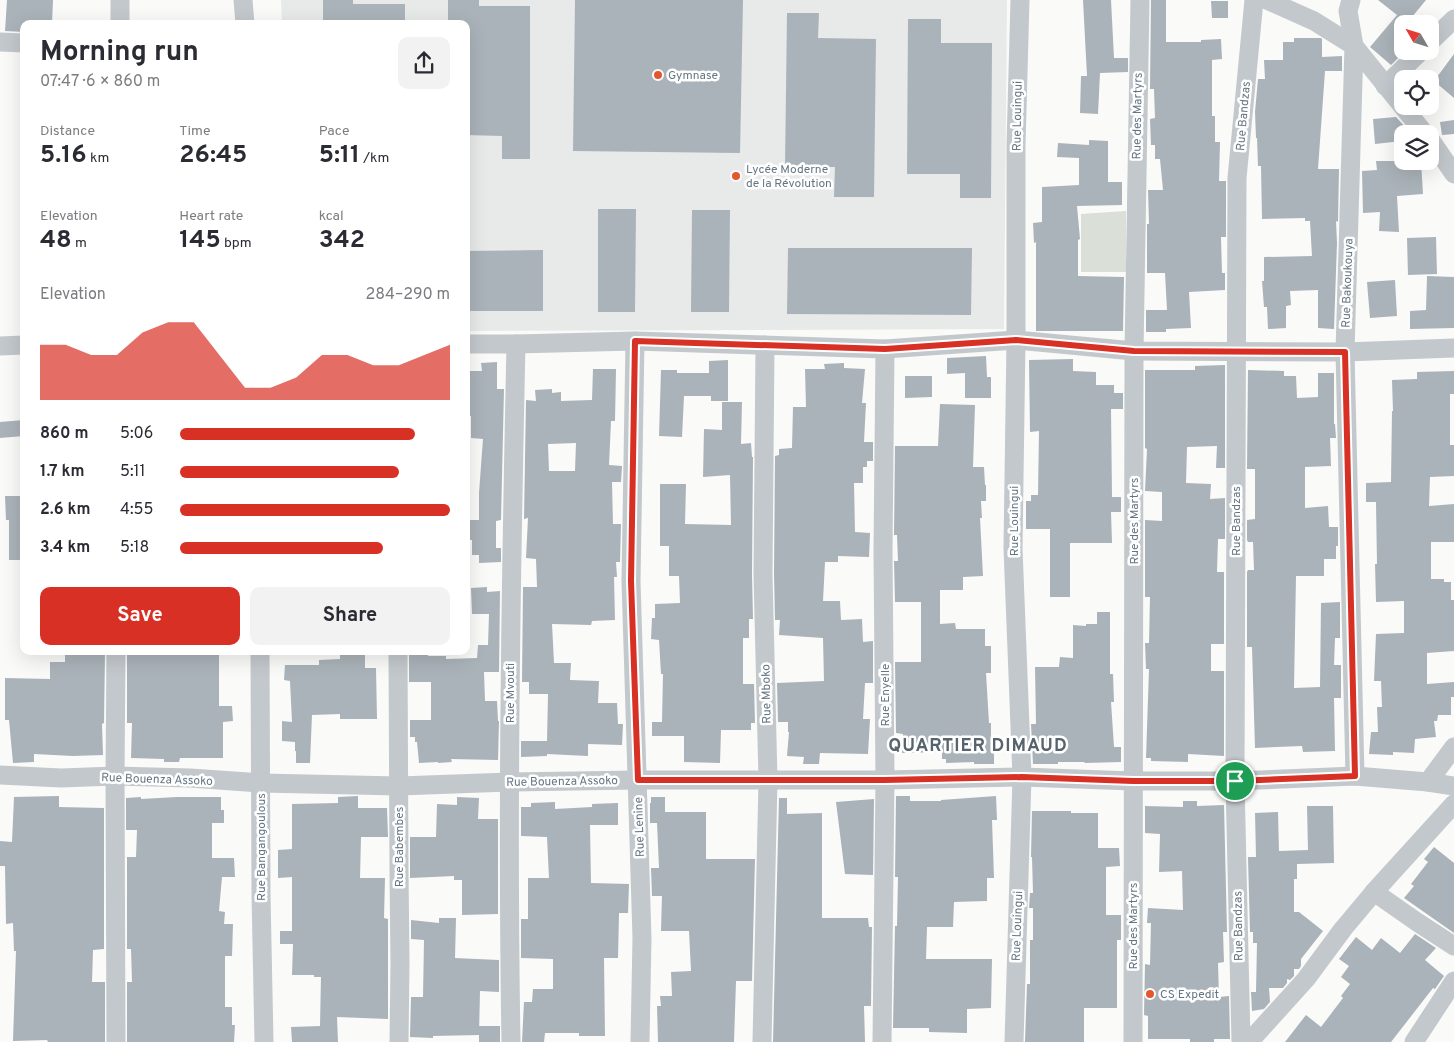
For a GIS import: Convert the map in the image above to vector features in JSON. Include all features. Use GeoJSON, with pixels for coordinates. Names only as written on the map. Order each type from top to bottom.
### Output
{"type":"FeatureCollection","features":[{"type":"Feature","properties":{"kind":"street"},"geometry":{"type":"LineString","coordinates":[[120,0],[120,20]]}},
{"type":"Feature","properties":{"kind":"street"},"geometry":{"type":"LineString","coordinates":[[243,0],[245,20]]}},
{"type":"Feature","properties":{"kind":"street","name":"Rue Louingui"},"geometry":{"type":"LineString","coordinates":[[1014,1042],[1022,777],[1013,548],[1016,145],[1020,0]]}},
{"type":"Feature","properties":{"kind":"street","name":"Rue des Martyrs"},"geometry":{"type":"LineString","coordinates":[[1132,1042],[1134,351],[1140,0]]}},
{"type":"Feature","properties":{"kind":"street","name":"Rue Bandzas"},"geometry":{"type":"LineString","coordinates":[[1241,1042],[1235,781],[1237,178],[1254,0]]}},
{"type":"Feature","properties":{"kind":"street"},"geometry":{"type":"LineString","coordinates":[[1267,0],[1314,22],[1354,46],[1418,125]]}},
{"type":"Feature","properties":{"kind":"street","name":"Rue Bakoukouya"},"geometry":{"type":"LineString","coordinates":[[1351,0],[1348,11],[1354,46],[1345,352],[1355,776]]}},
{"type":"Feature","properties":{"kind":"street"},"geometry":{"type":"LineString","coordinates":[[1439,33],[1454,19]]}},
{"type":"Feature","properties":{"kind":"street"},"geometry":{"type":"LineString","coordinates":[[0,42],[20,43]]}},
{"type":"Feature","properties":{"kind":"street"},"geometry":{"type":"LineString","coordinates":[[1385,86],[1412,60]]}},
{"type":"Feature","properties":{"kind":"street"},"geometry":{"type":"LineString","coordinates":[[1439,152],[1454,174]]}},
{"type":"Feature","properties":{"kind":"street"},"geometry":{"type":"LineString","coordinates":[[470,344],[635,341],[885,349],[1016,340],[1134,351],[1345,352],[1454,348]]}},
{"type":"Feature","properties":{"kind":"street","name":"Rue Lenine"},"geometry":{"type":"LineString","coordinates":[[635,341],[631,581],[642,938],[640,1042]]}},
{"type":"Feature","properties":{"kind":"street","name":"Rue Mvouti"},"geometry":{"type":"LineString","coordinates":[[511,1042],[509,928],[511,620],[516,344]]}},
{"type":"Feature","properties":{"kind":"street","name":"Rue Mboko"},"geometry":{"type":"LineString","coordinates":[[762,1042],[768,780],[763,574],[765,345]]}},
{"type":"Feature","properties":{"kind":"street"},"geometry":{"type":"LineString","coordinates":[[0,346],[20,346]]}},
{"type":"Feature","properties":{"kind":"street","name":"Rue Enyelle"},"geometry":{"type":"LineString","coordinates":[[882,1042],[885,780],[885,349]]}},
{"type":"Feature","properties":{"kind":"street"},"geometry":{"type":"LineString","coordinates":[[116,655],[116,1042]]}},
{"type":"Feature","properties":{"kind":"street","name":"Rue Bangangoulous"},"geometry":{"type":"LineString","coordinates":[[260,655],[264,1042]]}},
{"type":"Feature","properties":{"kind":"street","name":"Rue Babembes"},"geometry":{"type":"LineString","coordinates":[[398,655],[399,1042]]}},
{"type":"Feature","properties":{"kind":"street"},"geometry":{"type":"LineString","coordinates":[[1428,782],[1454,748]]}},
{"type":"Feature","properties":{"kind":"street","name":"Rue Bouenza Assoko"},"geometry":{"type":"LineString","coordinates":[[0,775],[61,778],[115,776],[190,778],[261,783],[399,786],[638,780],[885,780],[1022,777],[1133,781],[1235,781],[1355,776],[1454,786]]}},
{"type":"Feature","properties":{"kind":"street"},"geometry":{"type":"LineString","coordinates":[[1249,1042],[1306,979],[1343,929],[1374,892],[1454,804]]}},
{"type":"Feature","properties":{"kind":"street"},"geometry":{"type":"LineString","coordinates":[[1374,892],[1454,946]]}},
{"type":"Feature","properties":{"kind":"street"},"geometry":{"type":"LineString","coordinates":[[1414,1042],[1454,980]]}},
{"type":"Feature","properties":{"kind":"shaded area","name":"Lycée Moderne de la Révolution"},"geometry":{"type":"Polygon","coordinates":[[[281,0],[1007,0],[1004,329],[470,331],[470,20],[282,20],[281,0]]]}},
{"type":"Feature","properties":{"kind":"shaded area"},"geometry":{"type":"Polygon","coordinates":[[[1126,211],[1126,272],[1081,272],[1081,214],[1126,211]]]}},
{"type":"Feature","properties":{"kind":"building"},"geometry":{"type":"Polygon","coordinates":[[[7,0],[53,0],[52,20],[20,20],[20,32],[5,31],[7,0]]]}},
{"type":"Feature","properties":{"kind":"building"},"geometry":{"type":"Polygon","coordinates":[[[323,0],[353,0],[353,4],[405,4],[405,20],[323,20],[323,0]]]}},
{"type":"Feature","properties":{"kind":"building"},"geometry":{"type":"Polygon","coordinates":[[[448,0],[479,0],[479,6],[530,6],[530,159],[502,159],[502,136],[470,135],[470,20],[448,20],[448,0]]]}},
{"type":"Feature","properties":{"kind":"building","name":"Gymnase"},"geometry":{"type":"Polygon","coordinates":[[[575,0],[743,0],[740,153],[573,151],[575,0]]]}},
{"type":"Feature","properties":{"kind":"building"},"geometry":{"type":"Polygon","coordinates":[[[1083,0],[1111,0],[1114,58],[1128,58],[1128,72],[1100,73],[1098,114],[1080,113],[1081,76],[1087,76],[1083,0]]]}},
{"type":"Feature","properties":{"kind":"building"},"geometry":{"type":"Polygon","coordinates":[[[1151,0],[1166,0],[1166,42],[1201,42],[1201,40],[1221,39],[1222,59],[1212,60],[1212,116],[1215,116],[1215,142],[1220,142],[1219,181],[1226,181],[1226,237],[1221,237],[1222,273],[1225,273],[1225,290],[1189,292],[1191,328],[1166,329],[1166,332],[1146,332],[1146,310],[1167,310],[1165,273],[1147,273],[1148,190],[1163,190],[1160,159],[1155,159],[1155,145],[1151,145],[1150,119],[1155,118],[1154,89],[1150,89],[1151,0]]]}},
{"type":"Feature","properties":{"kind":"building"},"geometry":{"type":"Polygon","coordinates":[[[1378,0],[1426,0],[1414,15],[1397,15],[1378,0]]]}},
{"type":"Feature","properties":{"kind":"building"},"geometry":{"type":"Polygon","coordinates":[[[1211,1],[1228,1],[1228,18],[1212,18],[1211,1]]]}},
{"type":"Feature","properties":{"kind":"building"},"geometry":{"type":"Polygon","coordinates":[[[787,13],[819,13],[818,38],[876,39],[874,197],[834,197],[835,167],[785,167],[787,13]]]}},
{"type":"Feature","properties":{"kind":"building"},"geometry":{"type":"Polygon","coordinates":[[[908,19],[941,19],[941,43],[992,43],[991,198],[960,198],[960,174],[907,174],[908,19]]]}},
{"type":"Feature","properties":{"kind":"building"},"geometry":{"type":"Polygon","coordinates":[[[1394,19],[1394,60],[1396,60],[1391,65],[1370,47],[1394,19]]]}},
{"type":"Feature","properties":{"kind":"building"},"geometry":{"type":"Polygon","coordinates":[[[1294,38],[1321,38],[1322,57],[1342,56],[1342,71],[1325,71],[1318,169],[1339,169],[1334,329],[1318,328],[1318,290],[1290,291],[1291,305],[1286,306],[1286,328],[1268,329],[1267,307],[1264,307],[1262,281],[1264,281],[1264,257],[1312,256],[1310,221],[1305,221],[1305,218],[1262,219],[1261,166],[1258,166],[1255,112],[1258,79],[1265,79],[1264,60],[1283,60],[1283,42],[1294,42],[1294,38]]]}},
{"type":"Feature","properties":{"kind":"building"},"geometry":{"type":"Polygon","coordinates":[[[1454,54],[1454,98],[1439,85],[1439,74],[1454,54]]]}},
{"type":"Feature","properties":{"kind":"building"},"geometry":{"type":"Polygon","coordinates":[[[1396,117],[1403,125],[1394,125],[1394,142],[1375,144],[1373,119],[1396,117]]]}},
{"type":"Feature","properties":{"kind":"building"},"geometry":{"type":"Polygon","coordinates":[[[1454,120],[1454,134],[1442,135],[1440,122],[1454,120]]]}},
{"type":"Feature","properties":{"kind":"building"},"geometry":{"type":"Polygon","coordinates":[[[1089,140],[1108,141],[1108,182],[1122,182],[1122,205],[1077,206],[1080,239],[1078,240],[1078,276],[1124,277],[1123,331],[1036,331],[1036,242],[1034,243],[1033,223],[1042,222],[1042,187],[1079,185],[1079,158],[1057,157],[1058,143],[1089,145],[1089,140]]]}},
{"type":"Feature","properties":{"kind":"building"},"geometry":{"type":"Polygon","coordinates":[[[1376,161],[1394,161],[1394,170],[1422,170],[1423,194],[1397,196],[1399,232],[1379,231],[1380,212],[1363,213],[1362,171],[1377,170],[1376,161]]]}},
{"type":"Feature","properties":{"kind":"building"},"geometry":{"type":"Polygon","coordinates":[[[598,209],[636,209],[635,312],[598,312],[598,209]]]}},
{"type":"Feature","properties":{"kind":"building"},"geometry":{"type":"Polygon","coordinates":[[[692,210],[730,210],[729,312],[691,312],[692,210]]]}},
{"type":"Feature","properties":{"kind":"building"},"geometry":{"type":"Polygon","coordinates":[[[1436,237],[1437,274],[1408,275],[1407,238],[1436,237]]]}},
{"type":"Feature","properties":{"kind":"building"},"geometry":{"type":"Polygon","coordinates":[[[788,248],[972,248],[971,315],[787,314],[788,248]]]}},
{"type":"Feature","properties":{"kind":"building"},"geometry":{"type":"Polygon","coordinates":[[[543,250],[543,311],[470,311],[470,251],[543,250]]]}},
{"type":"Feature","properties":{"kind":"building"},"geometry":{"type":"Polygon","coordinates":[[[1427,276],[1454,277],[1454,328],[1410,329],[1410,311],[1426,310],[1427,276]]]}},
{"type":"Feature","properties":{"kind":"building"},"geometry":{"type":"Polygon","coordinates":[[[1395,280],[1397,316],[1370,318],[1367,282],[1395,280]]]}},
{"type":"Feature","properties":{"kind":"building"},"geometry":{"type":"Polygon","coordinates":[[[986,356],[987,377],[991,377],[991,398],[965,398],[965,373],[947,374],[947,358],[986,356]]]}},
{"type":"Feature","properties":{"kind":"building"},"geometry":{"type":"Polygon","coordinates":[[[1073,359],[1073,371],[1096,372],[1096,385],[1114,385],[1114,393],[1123,393],[1123,409],[1111,409],[1112,497],[1121,497],[1121,512],[1111,512],[1112,543],[1070,543],[1070,597],[1050,597],[1050,529],[1026,529],[1026,501],[1031,501],[1031,495],[1038,495],[1039,431],[1030,432],[1029,360],[1073,359]]]}},
{"type":"Feature","properties":{"kind":"building"},"geometry":{"type":"Polygon","coordinates":[[[728,360],[728,401],[711,401],[711,396],[684,396],[682,437],[659,436],[661,370],[677,370],[677,373],[709,373],[709,361],[728,360]]]}},
{"type":"Feature","properties":{"kind":"building"},"geometry":{"type":"Polygon","coordinates":[[[497,362],[497,389],[504,389],[501,520],[496,521],[496,548],[501,548],[501,562],[479,563],[479,555],[472,555],[470,520],[479,520],[483,439],[471,438],[470,371],[482,371],[481,363],[497,362]]]}},
{"type":"Feature","properties":{"kind":"building"},"geometry":{"type":"Polygon","coordinates":[[[844,363],[844,368],[865,369],[862,403],[866,403],[864,442],[873,442],[873,461],[867,461],[867,467],[863,467],[863,483],[854,483],[855,532],[870,533],[869,557],[838,556],[838,562],[825,562],[823,601],[840,601],[841,620],[862,619],[863,642],[873,641],[873,683],[865,683],[863,719],[870,719],[868,754],[820,753],[819,764],[803,764],[804,757],[787,756],[788,722],[778,722],[777,683],[824,681],[823,638],[779,635],[780,620],[775,620],[775,456],[779,455],[779,449],[792,448],[793,407],[806,407],[805,369],[825,369],[824,364],[844,363]]]}},
{"type":"Feature","properties":{"kind":"building"},"geometry":{"type":"Polygon","coordinates":[[[1225,365],[1225,468],[1216,468],[1217,446],[1187,447],[1186,483],[1211,484],[1210,499],[1225,498],[1225,539],[1218,539],[1217,572],[1224,572],[1224,644],[1211,644],[1211,671],[1224,671],[1224,756],[1188,754],[1188,762],[1151,761],[1151,758],[1146,758],[1149,669],[1146,669],[1145,643],[1149,643],[1150,597],[1145,597],[1145,520],[1162,521],[1162,492],[1145,491],[1147,449],[1145,448],[1145,370],[1195,370],[1195,366],[1225,365]]]}},
{"type":"Feature","properties":{"kind":"building"},"geometry":{"type":"Polygon","coordinates":[[[593,369],[616,369],[615,421],[611,421],[609,465],[622,466],[621,482],[612,482],[613,524],[621,524],[620,562],[616,562],[617,577],[614,577],[615,620],[592,621],[591,625],[552,624],[554,663],[571,663],[570,680],[599,681],[598,703],[617,703],[618,724],[623,724],[622,745],[588,744],[588,756],[547,754],[547,756],[521,757],[521,741],[547,741],[548,694],[529,694],[529,682],[522,682],[523,587],[537,587],[536,559],[526,558],[528,518],[524,519],[526,400],[536,401],[535,390],[552,389],[552,393],[561,392],[561,401],[592,400],[593,369]],[[576,443],[548,444],[549,471],[575,471],[576,443]]]}},
{"type":"Feature","properties":{"kind":"building"},"geometry":{"type":"Polygon","coordinates":[[[1248,370],[1284,371],[1284,376],[1296,376],[1297,398],[1318,397],[1318,373],[1334,373],[1334,424],[1336,438],[1330,438],[1331,466],[1305,467],[1305,508],[1328,506],[1329,527],[1338,527],[1338,546],[1336,546],[1336,559],[1324,559],[1324,576],[1296,576],[1294,688],[1320,687],[1321,603],[1340,602],[1340,638],[1335,638],[1334,665],[1341,665],[1341,698],[1334,698],[1335,751],[1303,752],[1302,746],[1255,748],[1252,647],[1247,647],[1247,572],[1248,570],[1254,570],[1253,542],[1248,542],[1247,540],[1247,520],[1255,519],[1255,469],[1247,469],[1248,370]]]}},
{"type":"Feature","properties":{"kind":"building"},"geometry":{"type":"Polygon","coordinates":[[[1454,371],[1454,394],[1450,394],[1450,445],[1454,445],[1454,476],[1430,477],[1429,506],[1454,504],[1454,542],[1431,542],[1431,579],[1444,579],[1444,582],[1451,582],[1451,600],[1454,600],[1454,651],[1427,653],[1427,684],[1454,682],[1454,697],[1451,697],[1451,715],[1438,715],[1437,721],[1434,721],[1436,737],[1415,739],[1414,753],[1393,752],[1393,755],[1369,754],[1371,732],[1378,732],[1377,707],[1382,707],[1381,681],[1374,681],[1376,634],[1404,633],[1404,601],[1376,602],[1376,502],[1366,502],[1366,483],[1391,482],[1392,380],[1417,379],[1417,372],[1454,371]]]}},
{"type":"Feature","properties":{"kind":"building"},"geometry":{"type":"Polygon","coordinates":[[[905,376],[932,376],[932,397],[905,398],[905,376]]]}},
{"type":"Feature","properties":{"kind":"building"},"geometry":{"type":"Polygon","coordinates":[[[722,402],[742,402],[741,444],[751,443],[753,457],[753,619],[749,619],[749,638],[743,638],[743,684],[754,684],[755,723],[751,723],[751,730],[721,730],[720,763],[684,762],[684,736],[652,736],[652,722],[662,722],[663,674],[661,674],[659,640],[651,639],[652,618],[655,618],[655,604],[680,603],[679,576],[669,576],[669,546],[660,546],[660,484],[686,484],[685,524],[731,525],[730,475],[703,477],[704,429],[722,430],[722,402]]]}},
{"type":"Feature","properties":{"kind":"building"},"geometry":{"type":"Polygon","coordinates":[[[940,404],[975,405],[973,467],[984,467],[986,485],[986,501],[981,501],[982,518],[980,518],[983,576],[963,577],[963,590],[940,590],[940,624],[955,623],[956,629],[985,629],[985,646],[991,646],[991,673],[986,673],[994,764],[974,764],[974,762],[946,763],[946,759],[942,759],[942,752],[902,753],[903,734],[896,733],[895,662],[921,662],[921,602],[895,602],[894,561],[898,561],[897,535],[894,535],[895,446],[938,446],[940,404]]]}},
{"type":"Feature","properties":{"kind":"building"},"geometry":{"type":"Polygon","coordinates":[[[20,420],[20,436],[0,438],[0,422],[20,420]]]}},
{"type":"Feature","properties":{"kind":"building"},"geometry":{"type":"Polygon","coordinates":[[[5,496],[20,496],[20,560],[9,560],[9,520],[6,520],[5,496]]]}},
{"type":"Feature","properties":{"kind":"building"},"geometry":{"type":"Polygon","coordinates":[[[487,587],[487,592],[500,591],[499,672],[484,672],[485,701],[497,701],[499,721],[498,760],[451,759],[452,762],[419,763],[417,742],[415,742],[415,737],[410,737],[410,720],[431,720],[431,682],[409,682],[409,655],[446,656],[446,659],[477,658],[478,645],[488,645],[489,614],[472,614],[471,588],[487,587]]]}},
{"type":"Feature","properties":{"kind":"building"},"geometry":{"type":"Polygon","coordinates":[[[1097,612],[1110,612],[1110,674],[1113,674],[1114,702],[1111,702],[1114,747],[1121,747],[1121,762],[1033,764],[1031,724],[1036,724],[1035,667],[1059,667],[1060,657],[1073,658],[1073,625],[1086,626],[1086,624],[1097,624],[1097,612]]]}},
{"type":"Feature","properties":{"kind":"building"},"geometry":{"type":"Polygon","coordinates":[[[65,655],[105,655],[104,723],[102,724],[103,755],[34,754],[34,762],[13,763],[9,720],[5,720],[5,678],[50,679],[50,662],[65,662],[65,655]]]}},
{"type":"Feature","properties":{"kind":"building"},"geometry":{"type":"Polygon","coordinates":[[[127,655],[219,655],[219,706],[232,706],[233,721],[223,722],[223,758],[180,758],[179,762],[164,762],[164,759],[131,758],[132,723],[127,723],[127,655]]]}},
{"type":"Feature","properties":{"kind":"building"},"geometry":{"type":"Polygon","coordinates":[[[340,655],[365,655],[365,668],[376,668],[377,719],[340,719],[340,714],[312,715],[310,763],[296,763],[295,742],[282,741],[282,721],[292,722],[290,681],[284,680],[285,665],[319,665],[319,660],[340,659],[340,655]]]}},
{"type":"Feature","properties":{"kind":"building"},"geometry":{"type":"Polygon","coordinates":[[[59,796],[59,807],[104,808],[104,949],[93,950],[92,982],[105,982],[105,1042],[13,1041],[16,951],[14,951],[13,923],[6,924],[5,866],[0,866],[0,841],[12,842],[14,797],[59,796]]]}},
{"type":"Feature","properties":{"kind":"building"},"geometry":{"type":"Polygon","coordinates":[[[358,796],[358,808],[387,808],[388,837],[361,837],[360,878],[385,878],[384,918],[388,919],[388,1019],[337,1017],[338,1042],[292,1042],[291,1027],[320,1026],[321,977],[314,977],[314,975],[292,975],[293,944],[280,944],[280,931],[292,931],[292,877],[278,878],[278,850],[292,849],[292,804],[338,803],[338,797],[358,796]]]}},
{"type":"Feature","properties":{"kind":"building"},"geometry":{"type":"Polygon","coordinates":[[[896,796],[910,796],[910,801],[941,801],[996,796],[997,820],[992,820],[994,878],[987,878],[987,901],[954,902],[953,927],[927,927],[926,959],[992,959],[991,1008],[967,1009],[967,1033],[929,1032],[929,1028],[893,1028],[898,877],[895,877],[896,796]]]}},
{"type":"Feature","properties":{"kind":"building"},"geometry":{"type":"Polygon","coordinates":[[[141,797],[141,799],[221,797],[224,823],[212,823],[212,858],[234,858],[235,877],[222,877],[219,911],[225,912],[224,924],[233,924],[232,956],[225,956],[225,1007],[232,1007],[232,1025],[235,1025],[234,1042],[127,1042],[127,982],[132,982],[131,949],[127,949],[127,857],[136,857],[137,830],[126,830],[126,798],[141,797]]]}},
{"type":"Feature","properties":{"kind":"building"},"geometry":{"type":"Polygon","coordinates":[[[457,797],[479,798],[478,819],[498,819],[498,914],[462,915],[462,880],[454,880],[454,876],[410,878],[410,837],[436,837],[437,804],[457,805],[457,797]]]}},
{"type":"Feature","properties":{"kind":"building"},"geometry":{"type":"Polygon","coordinates":[[[651,797],[665,797],[665,812],[706,812],[706,859],[755,859],[752,981],[736,981],[734,1042],[658,1042],[657,1006],[661,1006],[660,996],[672,996],[671,972],[691,971],[689,931],[661,931],[662,896],[652,896],[651,868],[659,868],[657,823],[650,823],[651,797]]]}},
{"type":"Feature","properties":{"kind":"building"},"geometry":{"type":"Polygon","coordinates":[[[779,798],[787,798],[787,814],[822,813],[822,918],[868,918],[869,927],[872,927],[871,1006],[864,1006],[865,1042],[773,1042],[779,798]]]}},
{"type":"Feature","properties":{"kind":"building"},"geometry":{"type":"Polygon","coordinates":[[[874,799],[873,875],[845,874],[836,802],[874,799]]]}},
{"type":"Feature","properties":{"kind":"building"},"geometry":{"type":"Polygon","coordinates":[[[1183,801],[1197,801],[1197,806],[1224,805],[1227,932],[1223,932],[1224,962],[1218,963],[1219,997],[1229,996],[1230,1039],[1214,1039],[1214,1042],[1190,1042],[1190,1039],[1148,1039],[1148,1016],[1144,1015],[1145,964],[1150,965],[1151,923],[1147,923],[1148,908],[1183,910],[1182,871],[1159,872],[1160,834],[1145,833],[1145,806],[1183,807],[1183,801]]]}},
{"type":"Feature","properties":{"kind":"building"},"geometry":{"type":"Polygon","coordinates":[[[555,802],[555,809],[592,807],[592,804],[618,803],[618,825],[590,825],[591,883],[629,884],[628,913],[619,913],[618,958],[604,958],[605,1036],[579,1036],[579,1033],[545,1033],[544,1042],[522,1042],[524,1002],[532,1002],[533,989],[553,989],[553,959],[521,958],[521,919],[528,919],[528,878],[549,878],[547,837],[521,836],[521,807],[531,807],[531,803],[555,802]]]}},
{"type":"Feature","properties":{"kind":"building"},"geometry":{"type":"Polygon","coordinates":[[[1307,806],[1333,806],[1334,863],[1297,864],[1297,879],[1294,879],[1294,912],[1299,912],[1323,931],[1301,959],[1299,969],[1294,969],[1294,976],[1290,980],[1287,979],[1287,983],[1283,988],[1269,988],[1270,1002],[1264,1009],[1252,1011],[1251,992],[1256,992],[1257,943],[1253,943],[1253,932],[1250,932],[1248,857],[1256,857],[1255,813],[1278,812],[1279,851],[1308,850],[1307,806]]]}},
{"type":"Feature","properties":{"kind":"building"},"geometry":{"type":"Polygon","coordinates":[[[1032,811],[1098,813],[1098,848],[1119,848],[1120,866],[1106,867],[1106,915],[1121,915],[1121,940],[1117,940],[1117,1008],[1084,1008],[1084,1042],[1025,1042],[1027,984],[1030,984],[1030,940],[1033,940],[1033,908],[1029,908],[1030,893],[1033,893],[1031,857],[1032,811]]]}},
{"type":"Feature","properties":{"kind":"building"},"geometry":{"type":"Polygon","coordinates":[[[1434,847],[1454,863],[1454,933],[1404,898],[1414,886],[1411,884],[1428,862],[1424,859],[1434,847]]]}},
{"type":"Feature","properties":{"kind":"building"},"geometry":{"type":"Polygon","coordinates":[[[439,918],[456,918],[455,958],[499,960],[499,992],[480,991],[479,1035],[433,1036],[433,1038],[410,1037],[411,997],[423,997],[424,940],[411,939],[411,920],[439,923],[439,918]]]}},
{"type":"Feature","properties":{"kind":"building"},"geometry":{"type":"Polygon","coordinates":[[[1415,934],[1436,948],[1425,960],[1444,976],[1391,1042],[1285,1042],[1306,1015],[1321,1027],[1343,998],[1341,996],[1350,984],[1341,977],[1349,966],[1339,959],[1356,937],[1372,950],[1381,938],[1400,953],[1415,934]]]}},
{"type":"Feature","properties":{"kind":"building"},"geometry":{"type":"Polygon","coordinates":[[[479,1026],[500,1026],[500,1042],[479,1042],[479,1026]]]}},
{"type":"Feature","properties":{"kind":"place","name":"Gymnase"},"geometry":{"type":"Point","coordinates":[658,75]}},
{"type":"Feature","properties":{"kind":"place","name":"Lycée Moderne de la Révolution"},"geometry":{"type":"Point","coordinates":[736,176]}},
{"type":"Feature","properties":{"kind":"place","name":"CS Expedit"},"geometry":{"type":"Point","coordinates":[1150,994]}},
{"type":"Feature","properties":{"kind":"district","name":"QUARTIER DIMAUD"},"geometry":{"type":"Point","coordinates":[978,745]}},
{"type":"Feature","properties":{"kind":"route"},"geometry":{"type":"LineString","coordinates":[[1016,340],[1134,351],[1345,352],[1355,776],[1235,781],[1133,781],[1022,777],[885,780],[638,780],[631,581],[635,341],[885,349],[1016,340]]}}]}
